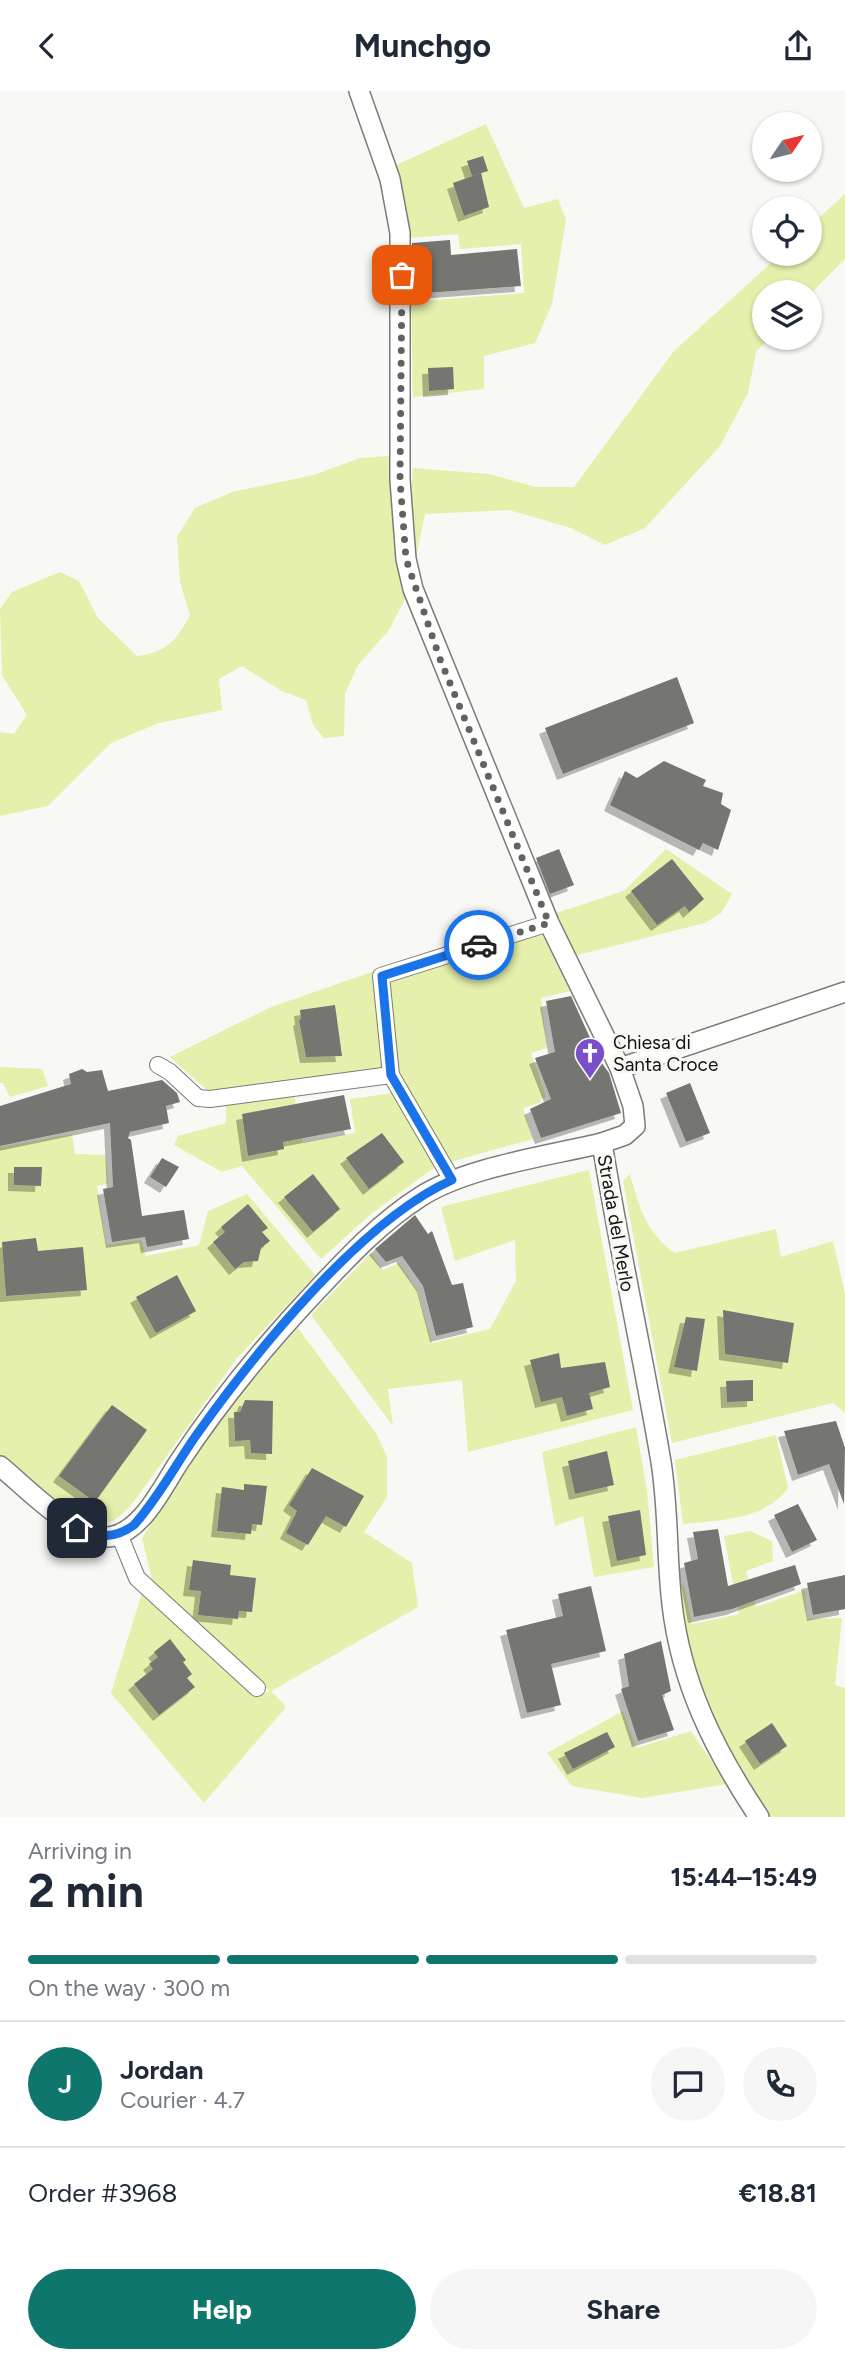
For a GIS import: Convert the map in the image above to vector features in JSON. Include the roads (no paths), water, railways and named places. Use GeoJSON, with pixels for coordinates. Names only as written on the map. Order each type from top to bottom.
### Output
{"type":"FeatureCollection","features":[{"type":"Feature","properties":{"kind":"street","name":"Strada del Merlo"},"geometry":{"type":"LineString","coordinates":[[359,91],[390,180],[400,233],[400,480],[406,559],[427,625],[549,923],[620,1068],[633,1106],[635,1126],[625,1135],[602,1143],[666,1492],[672,1607],[684,1667],[711,1740],[759,1817]]}},
{"type":"Feature","properties":{"kind":"street"},"geometry":{"type":"LineString","coordinates":[[452,1180],[391,1075],[382,976],[549,923]]}},
{"type":"Feature","properties":{"kind":"street"},"geometry":{"type":"LineString","coordinates":[[620,1068],[845,992]]}},
{"type":"Feature","properties":{"kind":"street"},"geometry":{"type":"LineString","coordinates":[[158,1065],[170,1072],[198,1098],[210,1099],[391,1075]]}},
{"type":"Feature","properties":{"kind":"street"},"geometry":{"type":"LineString","coordinates":[[0,1466],[77,1528],[98,1536],[119,1534],[143,1515],[237,1380],[328,1279],[383,1225],[420,1197],[452,1180],[602,1143]]}},
{"type":"Feature","properties":{"kind":"street"},"geometry":{"type":"LineString","coordinates":[[119,1534],[137,1579],[257,1688]]}},
{"type":"Feature","properties":{"kind":"place","name":"Chiesa di Santa Croce"},"geometry":{"type":"Point","coordinates":[590,1080]}}]}
